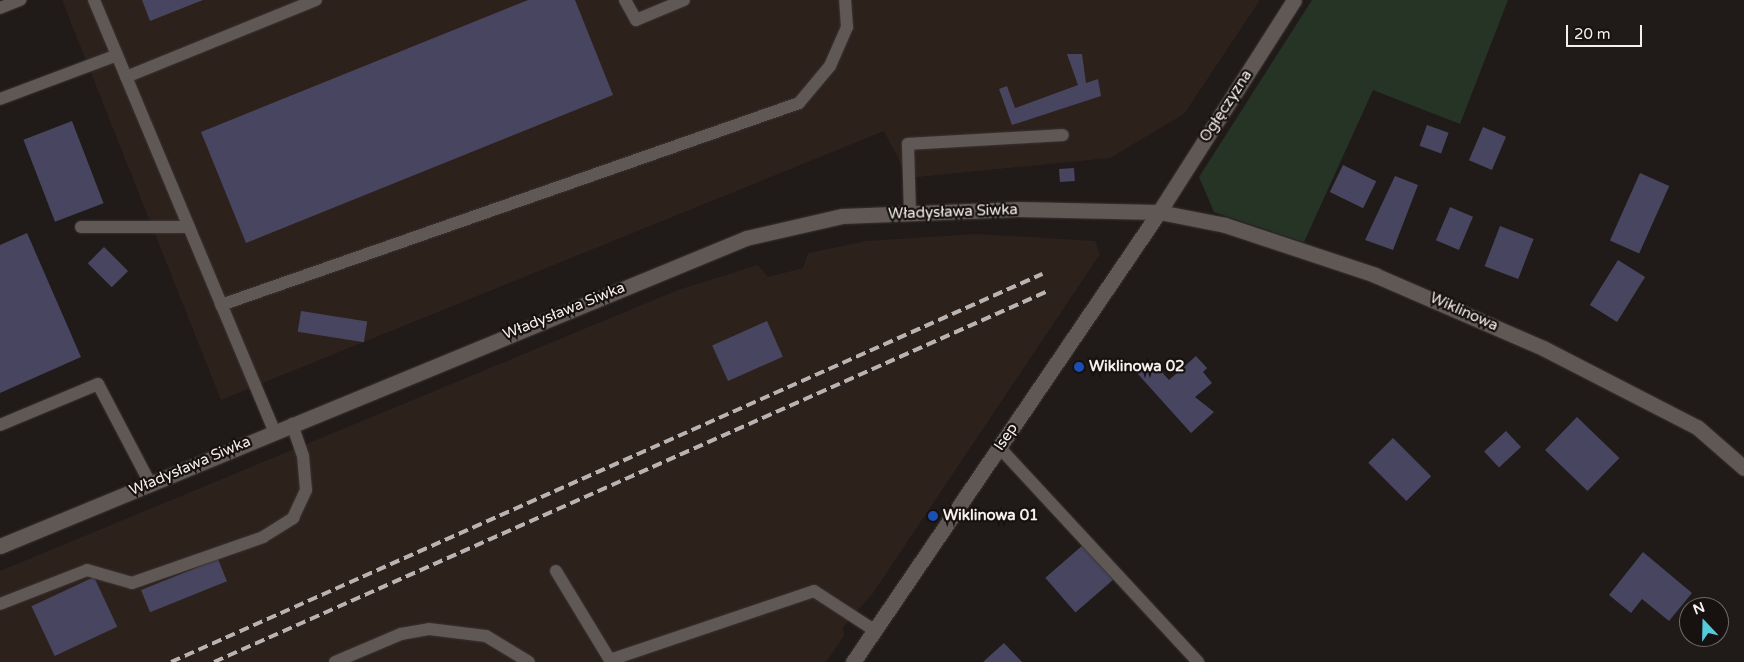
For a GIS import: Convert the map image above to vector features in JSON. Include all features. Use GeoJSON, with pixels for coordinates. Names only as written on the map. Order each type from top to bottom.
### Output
{"type":"FeatureCollection","features":[{"type":"Feature","properties":{"kind":"street","name":"Ogłęczyzna"},"geometry":{"type":"LineString","coordinates":[[1159,212],[1294,0]]}},
{"type":"Feature","properties":{"kind":"street","name":"Władysława Siwka"},"geometry":{"type":"LineString","coordinates":[[0,546],[274,431],[746,238],[842,216],[1018,209],[1159,212]]}},
{"type":"Feature","properties":{"kind":"street","name":"Isep"},"geometry":{"type":"LineString","coordinates":[[853,662],[1159,212]]}},
{"type":"Feature","properties":{"kind":"street","name":"Wiklinowa"},"geometry":{"type":"LineString","coordinates":[[1159,212],[1233,228],[1437,300],[1544,348],[1697,427],[1744,468]]}},
{"type":"Feature","properties":{"kind":"lane"},"geometry":{"type":"LineString","coordinates":[[0,8],[20,0]]}},
{"type":"Feature","properties":{"kind":"lane"},"geometry":{"type":"LineString","coordinates":[[94,0],[274,431]]}},
{"type":"Feature","properties":{"kind":"lane"},"geometry":{"type":"LineString","coordinates":[[126,77],[316,0]]}},
{"type":"Feature","properties":{"kind":"lane"},"geometry":{"type":"LineString","coordinates":[[625,0],[636,20],[684,0]]}},
{"type":"Feature","properties":{"kind":"lane"},"geometry":{"type":"LineString","coordinates":[[221,305],[799,103],[830,66],[847,27],[845,0]]}},
{"type":"Feature","properties":{"kind":"lane"},"geometry":{"type":"LineString","coordinates":[[0,99],[117,55]]}},
{"type":"Feature","properties":{"kind":"lane"},"geometry":{"type":"LineString","coordinates":[[910,213],[908,144],[1062,135]]}},
{"type":"Feature","properties":{"kind":"lane"},"geometry":{"type":"LineString","coordinates":[[81,227],[189,227]]}},
{"type":"Feature","properties":{"kind":"lane"},"geometry":{"type":"LineString","coordinates":[[0,425],[98,384],[150,483]]}},
{"type":"Feature","properties":{"kind":"lane"},"geometry":{"type":"LineString","coordinates":[[0,604],[87,570],[132,583],[262,537],[293,518],[306,490],[303,456],[292,424]]}},
{"type":"Feature","properties":{"kind":"lane"},"geometry":{"type":"LineString","coordinates":[[999,447],[1198,662]]}},
{"type":"Feature","properties":{"kind":"lane"},"geometry":{"type":"LineString","coordinates":[[556,571],[610,660],[814,591],[874,630]]}},
{"type":"Feature","properties":{"kind":"lane"},"geometry":{"type":"LineString","coordinates":[[335,662],[401,634],[429,629],[486,636],[529,662]]}},
{"type":"Feature","properties":{"kind":"shaded area"},"geometry":{"type":"Polygon","coordinates":[[[62,0],[1260,0],[1184,114],[1110,158],[908,178],[884,131],[221,400],[62,0]]]}},
{"type":"Feature","properties":{"kind":"shaded area"},"geometry":{"type":"Polygon","coordinates":[[[976,234],[1095,241],[1100,254],[873,593],[843,627],[844,636],[826,662],[0,662],[0,571],[678,290],[758,265],[768,277],[803,268],[808,253],[866,241],[976,234]]]}},
{"type":"Feature","properties":{"kind":"green space"},"geometry":{"type":"Polygon","coordinates":[[[1312,0],[1508,0],[1460,124],[1373,90],[1304,242],[1214,212],[1199,177],[1312,0]]]}},
{"type":"Feature","properties":{"kind":"building"},"geometry":{"type":"Polygon","coordinates":[[[142,0],[203,0],[150,21],[142,0]]]}},
{"type":"Feature","properties":{"kind":"building"},"geometry":{"type":"Polygon","coordinates":[[[528,0],[575,0],[613,95],[246,243],[201,132],[528,0]]]}},
{"type":"Feature","properties":{"kind":"building"},"geometry":{"type":"Polygon","coordinates":[[[1067,54],[1082,54],[1086,83],[1098,79],[1101,96],[1012,125],[999,89],[1007,86],[1015,108],[1078,85],[1067,54]]]}},
{"type":"Feature","properties":{"kind":"building"},"geometry":{"type":"Polygon","coordinates":[[[72,121],[104,203],[55,222],[23,140],[72,121]]]}},
{"type":"Feature","properties":{"kind":"building"},"geometry":{"type":"Polygon","coordinates":[[[1427,125],[1449,133],[1441,154],[1419,146],[1427,125]]]}},
{"type":"Feature","properties":{"kind":"building"},"geometry":{"type":"Polygon","coordinates":[[[1483,127],[1506,137],[1492,170],[1469,160],[1483,127]]]}},
{"type":"Feature","properties":{"kind":"building"},"geometry":{"type":"Polygon","coordinates":[[[1343,165],[1376,181],[1363,208],[1330,192],[1343,165]]]}},
{"type":"Feature","properties":{"kind":"building"},"geometry":{"type":"Polygon","coordinates":[[[1074,168],[1075,181],[1060,182],[1059,169],[1074,168]]]}},
{"type":"Feature","properties":{"kind":"building"},"geometry":{"type":"Polygon","coordinates":[[[1640,173],[1669,186],[1639,254],[1610,241],[1640,173]]]}},
{"type":"Feature","properties":{"kind":"building"},"geometry":{"type":"Polygon","coordinates":[[[1395,176],[1418,185],[1393,250],[1365,240],[1395,176]]]}},
{"type":"Feature","properties":{"kind":"building"},"geometry":{"type":"Polygon","coordinates":[[[1450,207],[1473,217],[1459,250],[1436,240],[1450,207]]]}},
{"type":"Feature","properties":{"kind":"building"},"geometry":{"type":"Polygon","coordinates":[[[1500,226],[1534,239],[1518,279],[1485,266],[1500,226]]]}},
{"type":"Feature","properties":{"kind":"building"},"geometry":{"type":"Polygon","coordinates":[[[27,233],[81,357],[0,393],[0,245],[27,233]]]}},
{"type":"Feature","properties":{"kind":"building"},"geometry":{"type":"Polygon","coordinates":[[[104,247],[128,271],[112,287],[88,263],[104,247]]]}},
{"type":"Feature","properties":{"kind":"building"},"geometry":{"type":"Polygon","coordinates":[[[1618,260],[1645,277],[1617,322],[1590,305],[1618,260]]]}},
{"type":"Feature","properties":{"kind":"building"},"geometry":{"type":"Polygon","coordinates":[[[301,311],[367,321],[364,342],[298,332],[301,311]]]}},
{"type":"Feature","properties":{"kind":"building"},"geometry":{"type":"Polygon","coordinates":[[[767,321],[783,357],[728,381],[712,345],[767,321]]]}},
{"type":"Feature","properties":{"kind":"building"},"geometry":{"type":"Polygon","coordinates":[[[1196,356],[1207,368],[1203,372],[1212,383],[1195,397],[1214,412],[1191,433],[1137,373],[1151,360],[1169,380],[1196,356]]]}},
{"type":"Feature","properties":{"kind":"building"},"geometry":{"type":"Polygon","coordinates":[[[1577,417],[1619,458],[1587,491],[1545,450],[1577,417]]]}},
{"type":"Feature","properties":{"kind":"building"},"geometry":{"type":"Polygon","coordinates":[[[1506,431],[1521,447],[1499,468],[1484,451],[1506,431]]]}},
{"type":"Feature","properties":{"kind":"building"},"geometry":{"type":"Polygon","coordinates":[[[1393,438],[1431,476],[1406,501],[1368,463],[1393,438]]]}},
{"type":"Feature","properties":{"kind":"building"},"geometry":{"type":"Polygon","coordinates":[[[1083,545],[1113,580],[1075,613],[1045,578],[1083,545]]]}},
{"type":"Feature","properties":{"kind":"building"},"geometry":{"type":"Polygon","coordinates":[[[1643,552],[1692,593],[1689,597],[1679,597],[1679,609],[1669,621],[1642,599],[1631,613],[1609,595],[1643,552]]]}},
{"type":"Feature","properties":{"kind":"building"},"geometry":{"type":"Polygon","coordinates":[[[218,559],[227,581],[150,612],[141,590],[218,559]]]}},
{"type":"Feature","properties":{"kind":"building"},"geometry":{"type":"Polygon","coordinates":[[[94,577],[117,627],[55,656],[31,606],[94,577]]]}},
{"type":"Feature","properties":{"kind":"building"},"geometry":{"type":"Polygon","coordinates":[[[1004,643],[1022,662],[983,662],[1004,643]]]}},
{"type":"Feature","properties":{"kind":"railway"},"geometry":{"type":"LineString","coordinates":[[171,662],[1042,274]]}},
{"type":"Feature","properties":{"kind":"railway"},"geometry":{"type":"LineString","coordinates":[[214,662],[1048,291]]}},
{"type":"Feature","properties":{"kind":"place","name":"Wiklinowa 02"},"geometry":{"type":"Point","coordinates":[1079,367]}},
{"type":"Feature","properties":{"kind":"place","name":"Wiklinowa 01"},"geometry":{"type":"Point","coordinates":[933,516]}}]}
